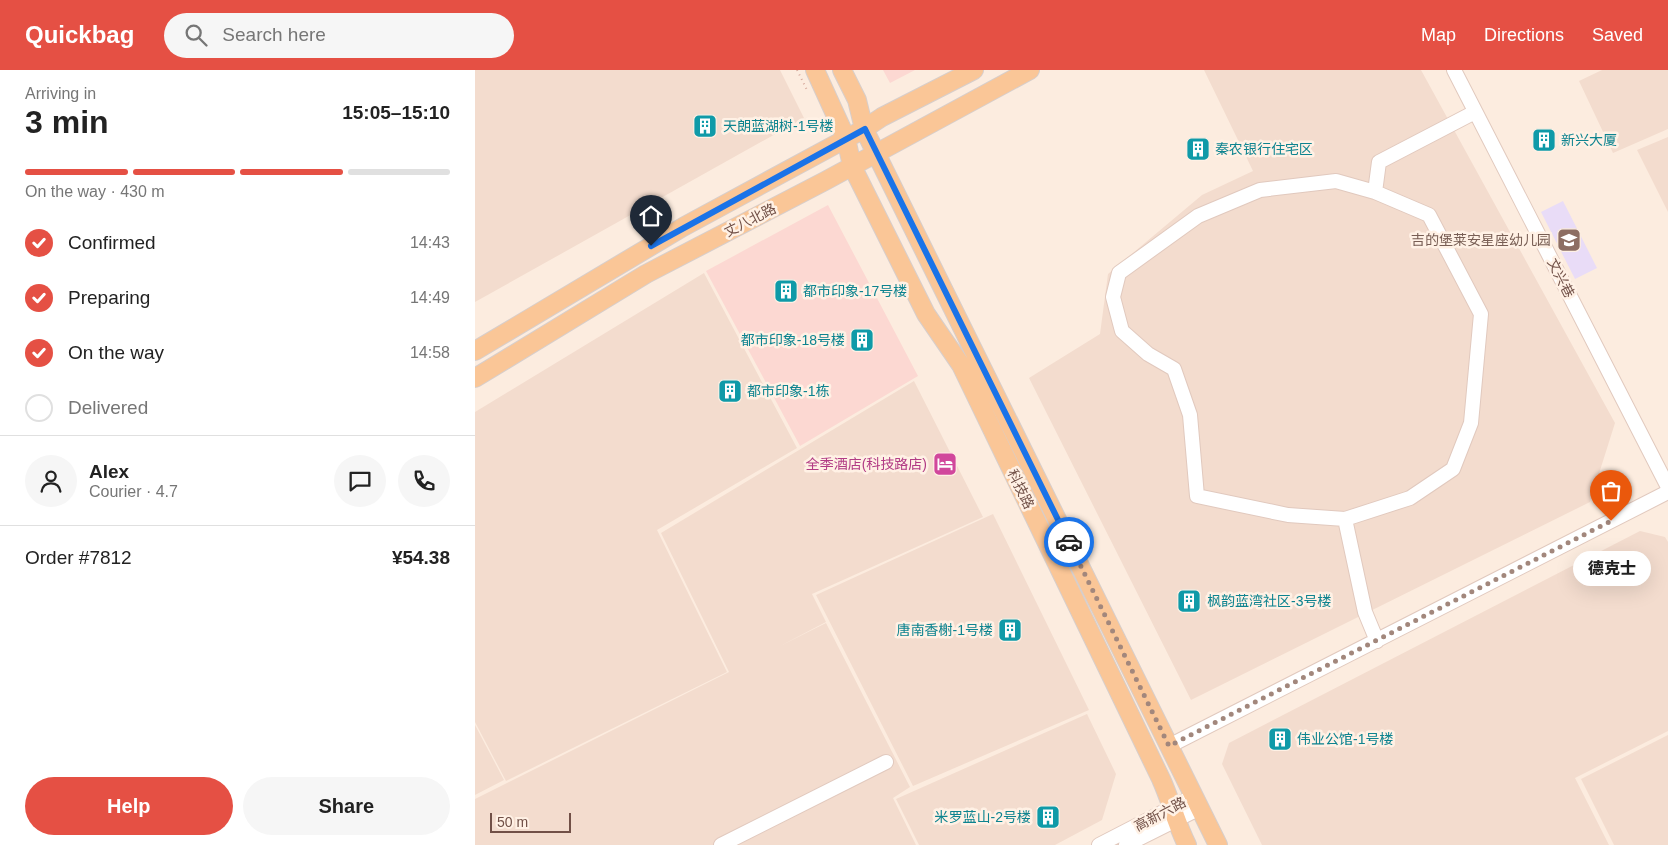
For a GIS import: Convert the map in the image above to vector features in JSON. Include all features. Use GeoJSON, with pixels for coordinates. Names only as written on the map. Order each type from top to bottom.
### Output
{"type":"FeatureCollection","features":[{"type":"Feature","properties":{"kind":"main road","name":"科技路"},"geometry":{"type":"LineString","coordinates":[[815,70],[845,138],[853,166],[926,314],[961,365],[1174,813],[1187,845]]}},
{"type":"Feature","properties":{"kind":"main road","name":"科技路"},"geometry":{"type":"LineString","coordinates":[[842,70],[857,100],[865,129],[876,152],[1218,845]]}},
{"type":"Feature","properties":{"kind":"main road","name":"丈八北路"},"geometry":{"type":"LineString","coordinates":[[475,351],[683,227],[845,138],[865,129],[894,111],[974,70]]}},
{"type":"Feature","properties":{"kind":"main road","name":"丈八北路"},"geometry":{"type":"LineString","coordinates":[[475,378],[646,274],[853,166],[1030,70]]}},
{"type":"Feature","properties":{"kind":"street","name":"文兴巷"},"geometry":{"type":"LineString","coordinates":[[1454,70],[1668,486]]}},
{"type":"Feature","properties":{"kind":"street"},"geometry":{"type":"LineString","coordinates":[[1375,192],[1379,162],[1475,112]]}},
{"type":"Feature","properties":{"kind":"street"},"geometry":{"type":"LineString","coordinates":[[1336,181],[1375,192],[1429,214],[1481,314],[1471,423],[1453,469],[1410,498],[1345,519],[1288,515],[1197,496],[1190,415],[1174,369],[1148,354],[1122,331],[1113,297],[1119,273],[1198,216],[1260,190],[1336,181]]}},
{"type":"Feature","properties":{"kind":"street"},"geometry":{"type":"LineString","coordinates":[[1169,746],[1668,492]]}},
{"type":"Feature","properties":{"kind":"street"},"geometry":{"type":"LineString","coordinates":[[1345,519],[1365,612],[1377,641]]}},
{"type":"Feature","properties":{"kind":"street"},"geometry":{"type":"LineString","coordinates":[[721,845],[886,762]]}},
{"type":"Feature","properties":{"kind":"street","name":"高新六路"},"geometry":{"type":"LineString","coordinates":[[1099,845],[1197,802]]}},
{"type":"Feature","properties":{"kind":"street","name":"高新六路"},"geometry":{"type":"LineString","coordinates":[[1126,845],[1174,813]]}},
{"type":"Feature","properties":{"kind":"shaded area"},"geometry":{"type":"Polygon","coordinates":[[[475,70],[780,70],[804,118],[475,302],[475,70]]]}},
{"type":"Feature","properties":{"kind":"shaded area"},"geometry":{"type":"Polygon","coordinates":[[[883,70],[915,70],[890,83],[883,70]]]}},
{"type":"Feature","properties":{"kind":"shaded area"},"geometry":{"type":"Polygon","coordinates":[[[1204,70],[1421,70],[1615,423],[1590,502],[1191,700],[1029,378],[1100,334],[1108,274],[1202,195],[1253,171],[1204,70]]]}},
{"type":"Feature","properties":{"kind":"shaded area"},"geometry":{"type":"Polygon","coordinates":[[[1602,70],[1668,70],[1668,129],[1613,153],[1579,81],[1602,70]]]}},
{"type":"Feature","properties":{"kind":"shaded area"},"geometry":{"type":"Polygon","coordinates":[[[1668,137],[1668,212],[1637,150],[1668,137]]]}},
{"type":"Feature","properties":{"kind":"shaded area","name":"吉的堡莱安星座幼儿园"},"geometry":{"type":"Polygon","coordinates":[[[1563,201],[1597,268],[1575,279],[1541,212],[1563,201]]]}},
{"type":"Feature","properties":{"kind":"shaded area"},"geometry":{"type":"Polygon","coordinates":[[[828,205],[918,376],[800,446],[706,271],[828,205]]]}},
{"type":"Feature","properties":{"kind":"shaded area"},"geometry":{"type":"Polygon","coordinates":[[[704,273],[797,448],[657,530],[727,672],[506,781],[475,722],[475,412],[704,273]]]}},
{"type":"Feature","properties":{"kind":"shaded area"},"geometry":{"type":"Polygon","coordinates":[[[914,381],[983,517],[812,594],[826,622],[780,646],[826,623],[910,787],[893,798],[916,845],[475,845],[475,799],[729,672],[661,533],[914,381]]]}},
{"type":"Feature","properties":{"kind":"shaded area"},"geometry":{"type":"Polygon","coordinates":[[[993,514],[1089,710],[913,786],[816,595],[993,514]]]}},
{"type":"Feature","properties":{"kind":"shaded area"},"geometry":{"type":"Polygon","coordinates":[[[1640,531],[1665,537],[1668,542],[1668,731],[1575,778],[1609,845],[1262,845],[1222,764],[1229,743],[1640,531]]]}},
{"type":"Feature","properties":{"kind":"shaded area"},"geometry":{"type":"Polygon","coordinates":[[[1087,714],[1116,774],[1102,820],[1055,845],[919,845],[896,799],[1087,714]]]}},
{"type":"Feature","properties":{"kind":"shaded area"},"geometry":{"type":"Polygon","coordinates":[[[475,725],[504,780],[475,795],[475,725]]]}},
{"type":"Feature","properties":{"kind":"shaded area"},"geometry":{"type":"Polygon","coordinates":[[[1668,735],[1668,845],[1614,845],[1581,779],[1668,735]]]}},
{"type":"Feature","properties":{"kind":"way so far"},"geometry":{"type":"LineString","coordinates":[[1069,542],[1169,746],[1611,521]]}},
{"type":"Feature","properties":{"kind":"place","name":"天朗蓝湖树-1号楼"},"geometry":{"type":"Point","coordinates":[705,126]}},
{"type":"Feature","properties":{"kind":"place","name":"新兴大厦"},"geometry":{"type":"Point","coordinates":[1544,140]}},
{"type":"Feature","properties":{"kind":"place","name":"秦农银行住宅区"},"geometry":{"type":"Point","coordinates":[1198,149]}},
{"type":"Feature","properties":{"kind":"place","name":"吉的堡莱安星座幼儿园"},"geometry":{"type":"Point","coordinates":[1569,240]}},
{"type":"Feature","properties":{"kind":"place","name":"都市印象-17号楼"},"geometry":{"type":"Point","coordinates":[786,291]}},
{"type":"Feature","properties":{"kind":"place","name":"都市印象-18号楼"},"geometry":{"type":"Point","coordinates":[862,340]}},
{"type":"Feature","properties":{"kind":"place","name":"都市印象-1栋"},"geometry":{"type":"Point","coordinates":[730,391]}},
{"type":"Feature","properties":{"kind":"place","name":"全季酒店(科技路店)"},"geometry":{"type":"Point","coordinates":[945,464]}},
{"type":"Feature","properties":{"kind":"place","name":"德克士"},"geometry":{"type":"Point","coordinates":[1611,521]}},
{"type":"Feature","properties":{"kind":"place","name":"枫韵蓝湾社区-3号楼"},"geometry":{"type":"Point","coordinates":[1189,601]}},
{"type":"Feature","properties":{"kind":"place","name":"唐南香榭-1号楼"},"geometry":{"type":"Point","coordinates":[1010,630]}},
{"type":"Feature","properties":{"kind":"place","name":"伟业公馆-1号楼"},"geometry":{"type":"Point","coordinates":[1280,739]}},
{"type":"Feature","properties":{"kind":"place","name":"米罗蓝山-2号楼"},"geometry":{"type":"Point","coordinates":[1048,817]}},
{"type":"Feature","properties":{"kind":"route"},"geometry":{"type":"LineString","coordinates":[[651,246],[845,138],[865,129],[1069,542]]}}]}
